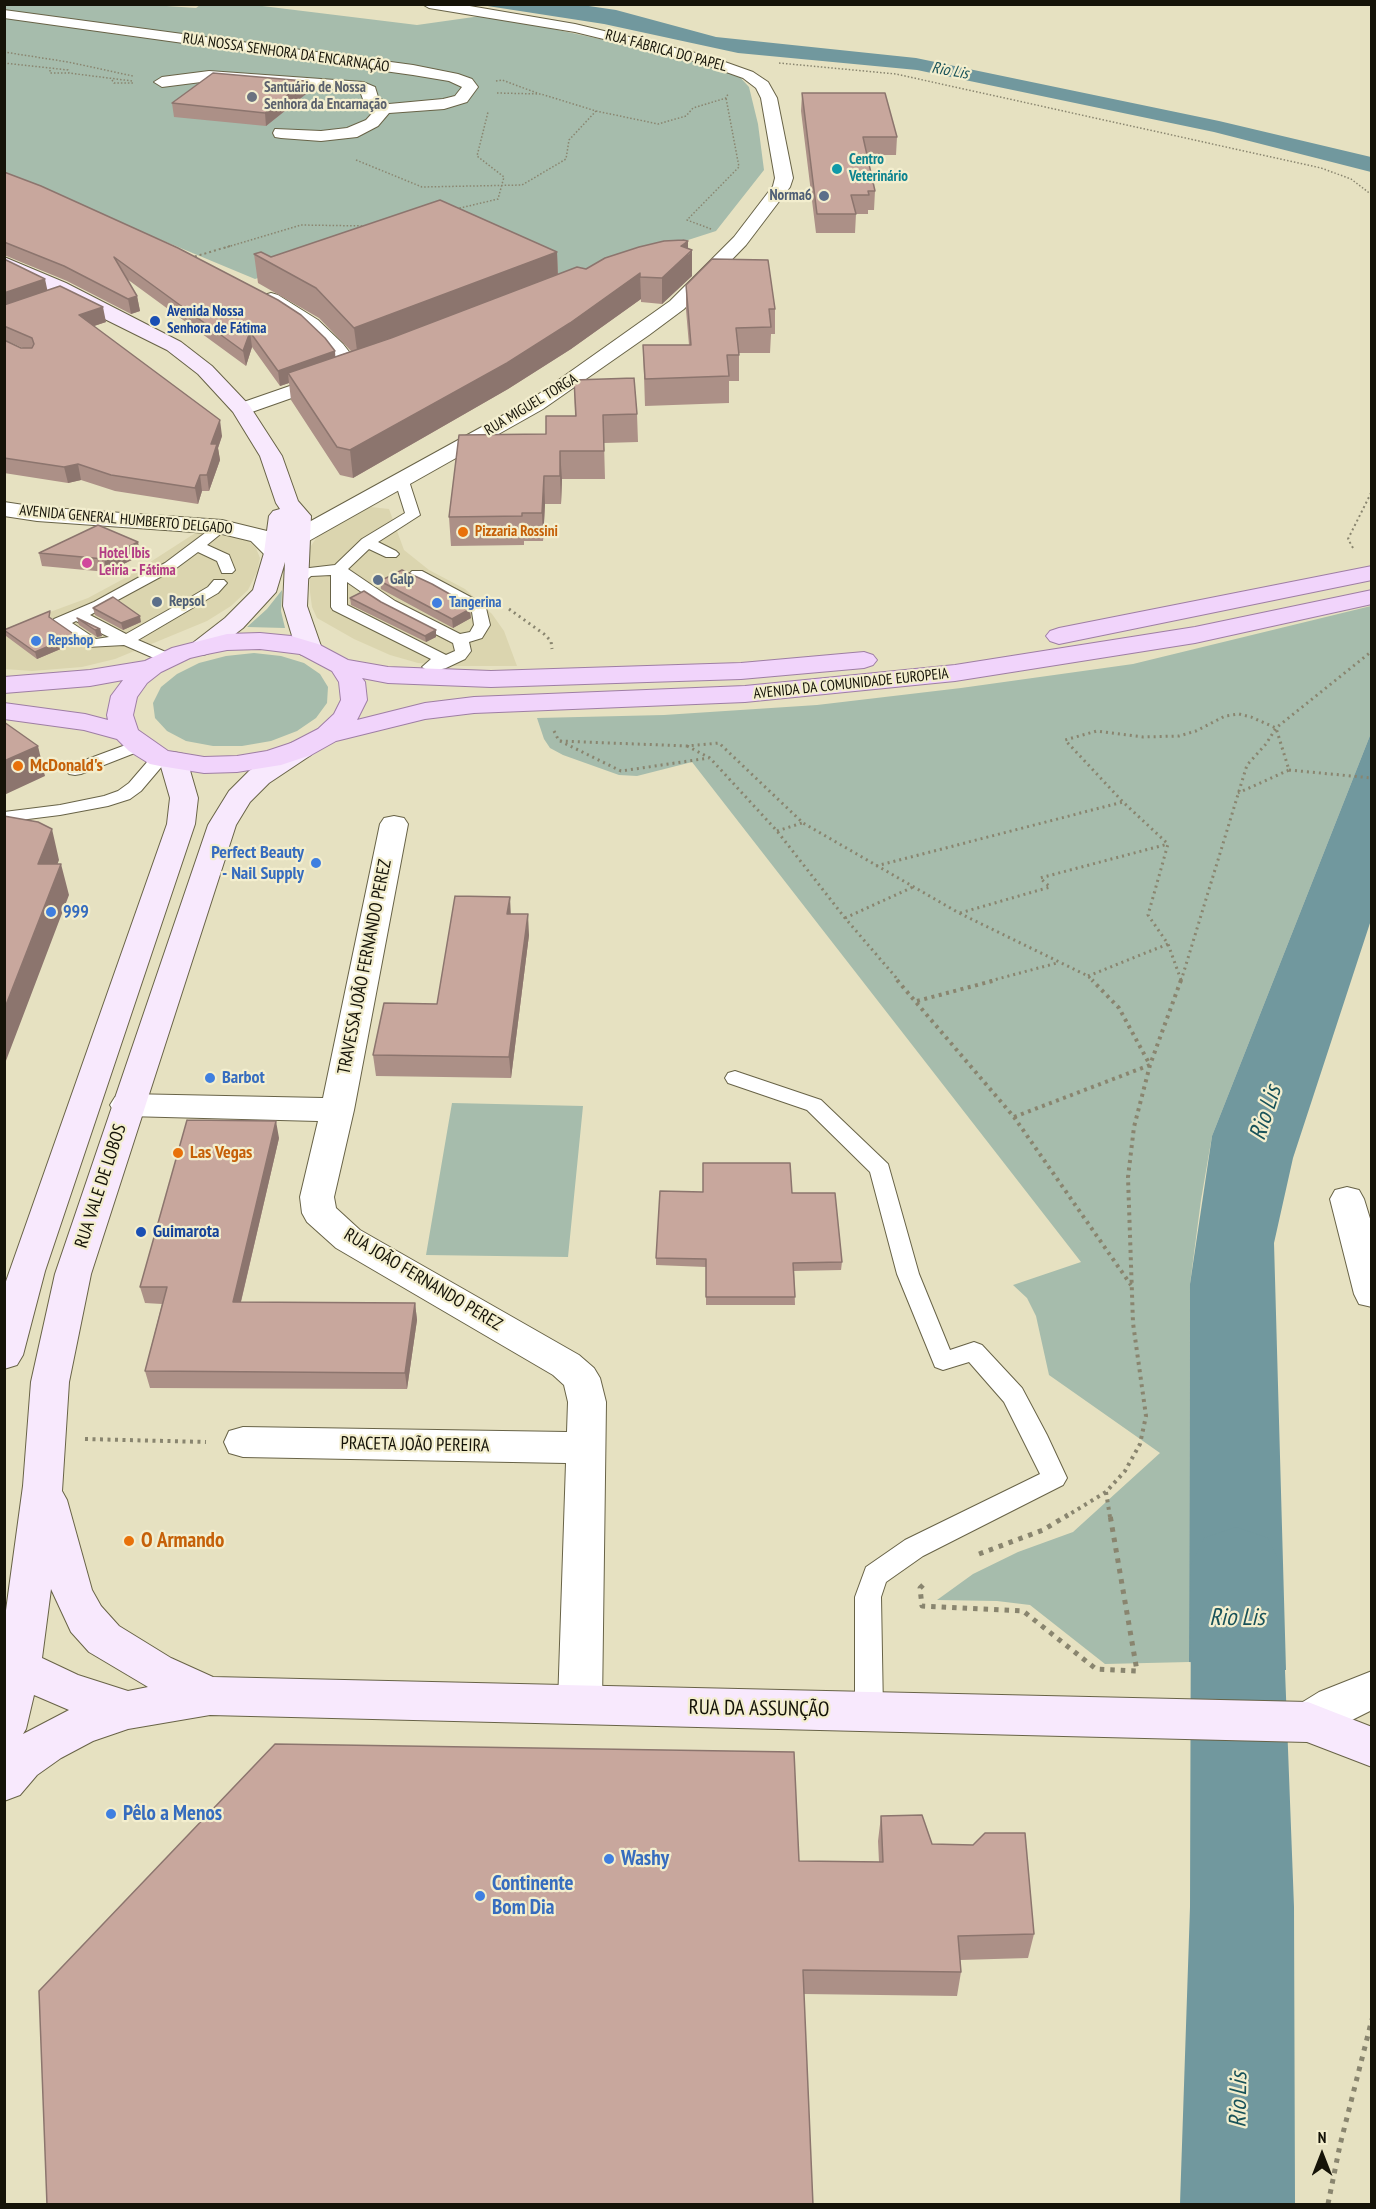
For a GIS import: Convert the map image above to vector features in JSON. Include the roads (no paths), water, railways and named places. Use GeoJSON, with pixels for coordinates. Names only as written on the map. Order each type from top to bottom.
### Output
{"type":"FeatureCollection","features":[{"type":"Feature","properties":{"kind":"main road"},"geometry":{"type":"LineString","coordinates":[[4,262],[69,292],[174,346],[205,370],[242,409],[271,456],[287,503],[299,516],[296,615],[309,649]]}},
{"type":"Feature","properties":{"kind":"main road"},"geometry":{"type":"LineString","coordinates":[[204,647],[234,623],[264,592],[276,553],[279,521],[287,503]]}},
{"type":"Feature","properties":{"kind":"main road","name":"AVENIDA DA COMUNIDADE EUROPEIA"},"geometry":{"type":"LineString","coordinates":[[160,663],[204,647],[227,642],[260,641],[291,644],[309,649],[341,666],[388,675],[491,679],[649,676],[741,671],[848,662],[1047,638],[1371,573]]}},
{"type":"Feature","properties":{"kind":"main road","name":"AVENIDA DA COMUNIDADE EUROPEIA"},"geometry":{"type":"LineString","coordinates":[[327,735],[426,711],[474,705],[745,694],[955,673],[1195,635],[1371,597]]}},
{"type":"Feature","properties":{"kind":"main road"},"geometry":{"type":"LineString","coordinates":[[4,685],[59,682],[160,663]]}},
{"type":"Feature","properties":{"kind":"main road"},"geometry":{"type":"LineString","coordinates":[[4,1355],[27,1271],[181,824],[184,798],[150,749],[120,715],[124,696],[138,678],[160,663]]}},
{"type":"Feature","properties":{"kind":"main road"},"geometry":{"type":"LineString","coordinates":[[4,711],[85,722],[150,749],[204,765],[237,764],[271,759],[301,750],[327,735],[345,718],[354,700],[352,682],[341,666]]}},
{"type":"Feature","properties":{"kind":"main road","name":"RUA VALE DE LOBOS"},"geometry":{"type":"LineString","coordinates":[[4,1729],[12,1663],[43,1486],[50,1382],[73,1274],[127,1105],[222,825],[239,797],[259,777],[301,750]]}},
{"type":"Feature","properties":{"kind":"main road","name":"RUA DA ASSUNÇÃO"},"geometry":{"type":"LineString","coordinates":[[43,1486],[72,1592],[86,1619],[104,1639],[125,1653],[156,1671],[210,1696]]}},
{"type":"Feature","properties":{"kind":"main road","name":"RUA DA ASSUNÇÃO"},"geometry":{"type":"LineString","coordinates":[[12,1663],[68,1691],[128,1710]]}},
{"type":"Feature","properties":{"kind":"main road","name":"RUA DA ASSUNÇÃO"},"geometry":{"type":"LineString","coordinates":[[4,1781],[21,1761],[45,1744],[80,1726],[128,1710],[210,1696],[1308,1722]]}},
{"type":"Feature","properties":{"kind":"main road"},"geometry":{"type":"LineString","coordinates":[[1308,1722],[1371,1747]]}},
{"type":"Feature","properties":{"kind":"street","name":"RUA FÁBRICA DO PAPEL"},"geometry":{"type":"LineString","coordinates":[[429,4],[529,19],[620,38],[723,65],[748,75],[762,85],[769,98],[784,178],[781,187],[740,241]]}},
{"type":"Feature","properties":{"kind":"street","name":"RUA NOSSA SENHORA DA ENCARNAÇÃO"},"geometry":{"type":"LineString","coordinates":[[4,14],[413,70],[466,82],[469,91],[461,99],[444,104],[384,109],[382,105],[370,99],[369,90],[363,87],[209,76],[162,82]]}},
{"type":"Feature","properties":{"kind":"street"},"geometry":{"type":"LineString","coordinates":[[281,133],[332,135],[361,129],[379,117],[384,109]]}},
{"type":"Feature","properties":{"kind":"street","name":"RUA MIGUEL TORGA"},"geometry":{"type":"LineString","coordinates":[[299,537],[560,390],[677,304],[708,261],[740,241]]}},
{"type":"Feature","properties":{"kind":"street"},"geometry":{"type":"LineString","coordinates":[[251,288],[311,324],[336,348],[352,370]]}},
{"type":"Feature","properties":{"kind":"street"},"geometry":{"type":"LineString","coordinates":[[242,409],[375,362]]}},
{"type":"Feature","properties":{"kind":"street","name":"AVENIDA GENERAL HUMBERTO DELGADO"},"geometry":{"type":"LineString","coordinates":[[4,509],[37,514],[222,527],[259,536],[276,553]]}},
{"type":"Feature","properties":{"kind":"street","name":"TRAVESSA JOÃO FERNANDO PEREZ"},"geometry":{"type":"LineString","coordinates":[[337,1110],[394,824]]}},
{"type":"Feature","properties":{"kind":"street"},"geometry":{"type":"LineString","coordinates":[[127,1105],[337,1110]]}},
{"type":"Feature","properties":{"kind":"street","name":"RUA JOÃO FERNANDO PEREZ"},"geometry":{"type":"LineString","coordinates":[[337,1110],[317,1197],[320,1213],[348,1239],[566,1365],[581,1378],[587,1402],[580,1704]]}},
{"type":"Feature","properties":{"kind":"street"},"geometry":{"type":"LineString","coordinates":[[1347,1199],[1371,1294]]}},
{"type":"Feature","properties":{"kind":"street","name":"PRACETA JOÃO PEREIRA"},"geometry":{"type":"LineString","coordinates":[[243,1442],[586,1448]]}},
{"type":"Feature","properties":{"kind":"street"},"geometry":{"type":"LineString","coordinates":[[1308,1722],[1334,1706],[1371,1690]]}},
{"type":"Feature","properties":{"kind":"lane"},"geometry":{"type":"LineString","coordinates":[[48,300],[69,292]]}},
{"type":"Feature","properties":{"kind":"lane"},"geometry":{"type":"LineString","coordinates":[[401,478],[413,515],[367,542],[339,570],[339,607],[440,657],[440,665]]}},
{"type":"Feature","properties":{"kind":"lane"},"geometry":{"type":"LineString","coordinates":[[198,547],[224,558],[223,576],[213,590],[126,640],[93,644],[60,622],[97,607],[170,566],[222,527]]}},
{"type":"Feature","properties":{"kind":"lane"},"geometry":{"type":"LineString","coordinates":[[367,542],[391,554]]}},
{"type":"Feature","properties":{"kind":"lane"},"geometry":{"type":"LineString","coordinates":[[296,582],[306,572],[339,570],[389,604],[455,638],[463,645],[463,651],[459,656],[440,665],[388,675]]}},
{"type":"Feature","properties":{"kind":"lane"},"geometry":{"type":"LineString","coordinates":[[417,574],[474,605],[480,611],[482,625],[476,635],[463,639],[455,638]]}},
{"type":"Feature","properties":{"kind":"lane"},"geometry":{"type":"LineString","coordinates":[[377,627],[389,604]]}},
{"type":"Feature","properties":{"kind":"lane"},"geometry":{"type":"LineString","coordinates":[[97,607],[131,628],[126,640]]}},
{"type":"Feature","properties":{"kind":"lane"},"geometry":{"type":"LineString","coordinates":[[397,636],[407,613]]}},
{"type":"Feature","properties":{"kind":"lane"},"geometry":{"type":"LineString","coordinates":[[418,646],[428,624]]}},
{"type":"Feature","properties":{"kind":"lane"},"geometry":{"type":"LineString","coordinates":[[126,640],[160,663]]}},
{"type":"Feature","properties":{"kind":"lane"},"geometry":{"type":"LineString","coordinates":[[75,770],[150,749]]}},
{"type":"Feature","properties":{"kind":"lane"},"geometry":{"type":"LineString","coordinates":[[4,817],[65,809],[108,801],[124,795],[135,788],[150,749]]}},
{"type":"Feature","properties":{"kind":"lane"},"geometry":{"type":"LineString","coordinates":[[735,1078],[814,1105],[880,1169],[908,1274],[943,1361],[974,1351],[1013,1395],[1054,1478],[914,1548],[875,1575],[868,1597],[868,1711]]}},
{"type":"Feature","properties":{"kind":"water","name":"Rio Lis"},"geometry":{"type":"Polygon","coordinates":[[[481,5],[582,5],[616,10],[716,37],[916,58],[1219,121],[1371,157],[1371,172],[1214,132],[917,70],[738,53],[604,24],[481,5]]]}},
{"type":"Feature","properties":{"kind":"water","name":"Rio Lis"},"geometry":{"type":"Polygon","coordinates":[[[1371,733],[1371,920],[1293,1158],[1274,1243],[1286,1670],[1189,1662],[1190,1284],[1212,1136],[1371,733]]]}},
{"type":"Feature","properties":{"kind":"waterway","name":"Rio Lis"},"geometry":{"type":"LineString","coordinates":[[1236,1565],[1242,1907],[1238,2204]]}},
{"type":"Feature","properties":{"kind":"place","name":"Santuário de Nossa Senhora da Encarnação"},"geometry":{"type":"Point","coordinates":[252,97]}},
{"type":"Feature","properties":{"kind":"place","name":"Centro Veterinário"},"geometry":{"type":"Point","coordinates":[837,169]}},
{"type":"Feature","properties":{"kind":"place","name":"Norma6"},"geometry":{"type":"Point","coordinates":[824,196]}},
{"type":"Feature","properties":{"kind":"place","name":"Avenida Nossa Senhora de Fátima"},"geometry":{"type":"Point","coordinates":[155,321]}},
{"type":"Feature","properties":{"kind":"place","name":"Pizzaria Rossini"},"geometry":{"type":"Point","coordinates":[463,532]}},
{"type":"Feature","properties":{"kind":"place","name":"Hotel Ibis Leiria - Fátima"},"geometry":{"type":"Point","coordinates":[87,563]}},
{"type":"Feature","properties":{"kind":"place","name":"Galp"},"geometry":{"type":"Point","coordinates":[378,580]}},
{"type":"Feature","properties":{"kind":"place","name":"Repsol"},"geometry":{"type":"Point","coordinates":[157,602]}},
{"type":"Feature","properties":{"kind":"place","name":"Tangerina"},"geometry":{"type":"Point","coordinates":[437,603]}},
{"type":"Feature","properties":{"kind":"place","name":"Repshop"},"geometry":{"type":"Point","coordinates":[36,641]}},
{"type":"Feature","properties":{"kind":"place","name":"McDonald's"},"geometry":{"type":"Point","coordinates":[18,766]}},
{"type":"Feature","properties":{"kind":"place","name":"Perfect Beauty - Nail Supply"},"geometry":{"type":"Point","coordinates":[316,863]}},
{"type":"Feature","properties":{"kind":"place","name":"999"},"geometry":{"type":"Point","coordinates":[51,912]}},
{"type":"Feature","properties":{"kind":"place","name":"Barbot"},"geometry":{"type":"Point","coordinates":[210,1078]}},
{"type":"Feature","properties":{"kind":"place","name":"Las Vegas"},"geometry":{"type":"Point","coordinates":[178,1153]}},
{"type":"Feature","properties":{"kind":"place","name":"Guimarota"},"geometry":{"type":"Point","coordinates":[141,1232]}},
{"type":"Feature","properties":{"kind":"place","name":"O Armando"},"geometry":{"type":"Point","coordinates":[129,1541]}},
{"type":"Feature","properties":{"kind":"place","name":"Pêlo a Menos"},"geometry":{"type":"Point","coordinates":[111,1814]}},
{"type":"Feature","properties":{"kind":"place","name":"Washy"},"geometry":{"type":"Point","coordinates":[609,1859]}},
{"type":"Feature","properties":{"kind":"place","name":"Continente Bom Dia"},"geometry":{"type":"Point","coordinates":[480,1896]}}]}
